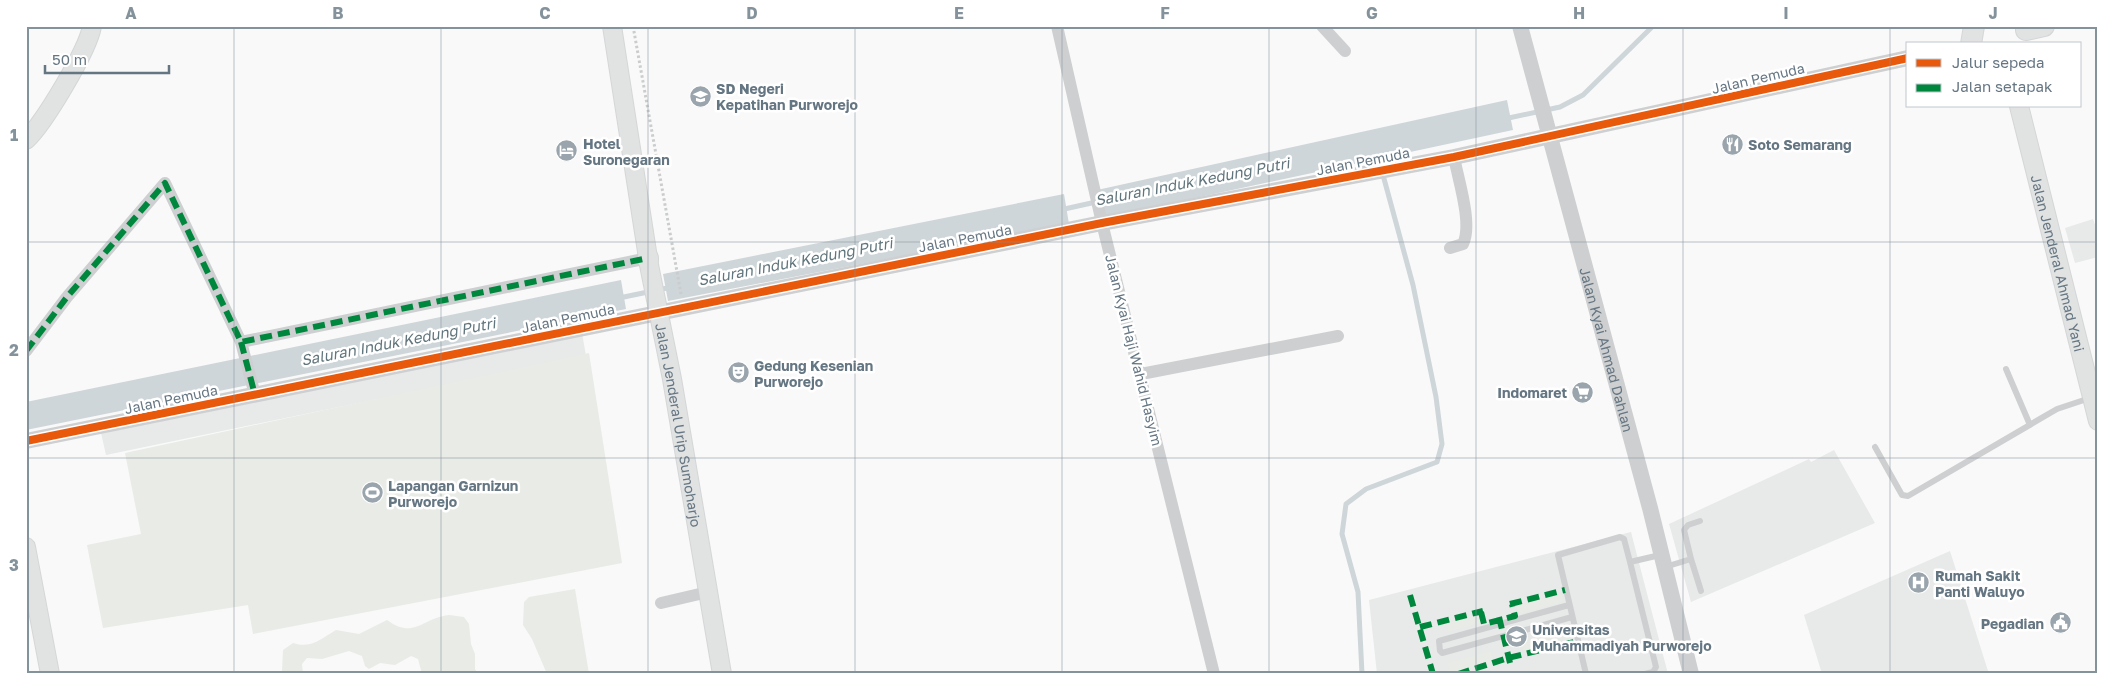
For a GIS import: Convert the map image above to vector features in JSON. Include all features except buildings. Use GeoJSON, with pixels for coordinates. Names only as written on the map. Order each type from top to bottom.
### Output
{"type":"FeatureCollection","features":[{"type":"Feature","properties":{"kind":"main road"},"geometry":{"type":"LineString","coordinates":[[26,140],[39,126],[84,50],[92,26]]}},
{"type":"Feature","properties":{"kind":"main road","name":"Jalan Jenderal Urip Sumoharjo"},"geometry":{"type":"LineString","coordinates":[[612,26],[648,259],[672,379],[722,674]]}},
{"type":"Feature","properties":{"kind":"main road"},"geometry":{"type":"LineString","coordinates":[[1971,42],[1974,26]]}},
{"type":"Feature","properties":{"kind":"main road","name":"Jalan Jenderal Ahmad Yani"},"geometry":{"type":"LineString","coordinates":[[2020,108],[2098,421]]}},
{"type":"Feature","properties":{"kind":"main road"},"geometry":{"type":"LineString","coordinates":[[26,547],[50,674]]}},
{"type":"Feature","properties":{"kind":"street","name":"Jalan Kyai Haji Wahid Hasyim"},"geometry":{"type":"LineString","coordinates":[[1057,26],[1092,172],[1102,223],[1214,674]]}},
{"type":"Feature","properties":{"kind":"street"},"geometry":{"type":"LineString","coordinates":[[1322,26],[1345,51]]}},
{"type":"Feature","properties":{"kind":"street","name":"Jalan Kyai Ahmad Dahlan"},"geometry":{"type":"LineString","coordinates":[[1520,26],[1548,138],[1650,508],[1691,674]]}},
{"type":"Feature","properties":{"kind":"street","name":"Jalan Pemuda"},"geometry":{"type":"LineString","coordinates":[[26,442],[254,390],[657,309],[1548,138],[1906,58]]}},
{"type":"Feature","properties":{"kind":"street"},"geometry":{"type":"LineString","coordinates":[[1450,248],[1463,244],[1467,236],[1467,224],[1454,157]]}},
{"type":"Feature","properties":{"kind":"street"},"geometry":{"type":"LineString","coordinates":[[26,351],[67,297],[165,184],[243,346],[254,390]]}},
{"type":"Feature","properties":{"kind":"street"},"geometry":{"type":"LineString","coordinates":[[243,346],[648,259]]}},
{"type":"Feature","properties":{"kind":"street"},"geometry":{"type":"LineString","coordinates":[[1140,374],[1338,336]]}},
{"type":"Feature","properties":{"kind":"street"},"geometry":{"type":"LineString","coordinates":[[661,603],[708,592]]}},
{"type":"Feature","properties":{"kind":"lane"},"geometry":{"type":"LineString","coordinates":[[2006,369],[2030,425]]}},
{"type":"Feature","properties":{"kind":"lane"},"geometry":{"type":"LineString","coordinates":[[1875,447],[1902,495],[1905,497],[2072,402],[2091,398]]}},
{"type":"Feature","properties":{"kind":"lane"},"geometry":{"type":"LineString","coordinates":[[1700,521],[1684,530],[1701,591]]}},
{"type":"Feature","properties":{"kind":"lane"},"geometry":{"type":"LineString","coordinates":[[1586,674],[1558,557],[1560,553],[1620,537],[1624,539],[1656,667],[1653,672],[1646,674]]}},
{"type":"Feature","properties":{"kind":"lane"},"geometry":{"type":"LineString","coordinates":[[1630,562],[1691,559]]}},
{"type":"Feature","properties":{"kind":"lane"},"geometry":{"type":"LineString","coordinates":[[1568,605],[1439,641],[1440,651],[1572,617]]}},
{"type":"Feature","properties":{"kind":"path"},"geometry":{"type":"LineString","coordinates":[[633,26],[683,303]]}},
{"type":"Feature","properties":{"kind":"shaded area"},"geometry":{"type":"Polygon","coordinates":[[[2093,219],[2098,234],[2098,257],[2075,263],[2065,228],[2093,219]]]}},
{"type":"Feature","properties":{"kind":"shaded area"},"geometry":{"type":"Polygon","coordinates":[[[582,333],[586,356],[106,455],[101,433],[582,333]]]}},
{"type":"Feature","properties":{"kind":"shaded area","name":"Lapangan Garnizun Purworejo"},"geometry":{"type":"Polygon","coordinates":[[[589,353],[622,563],[253,634],[248,605],[103,628],[87,545],[141,534],[125,453],[589,353]]]}},
{"type":"Feature","properties":{"kind":"shaded area","name":"Universitas Muhammadiyah Purworejo"},"geometry":{"type":"Polygon","coordinates":[[[1834,450],[1875,523],[1691,602],[1669,524],[1809,459],[1811,462],[1834,450]]]}},
{"type":"Feature","properties":{"kind":"shaded area","name":"Universitas Muhammadiyah Purworejo"},"geometry":{"type":"Polygon","coordinates":[[[1631,532],[1668,674],[1377,674],[1369,600],[1631,532]]]}},
{"type":"Feature","properties":{"kind":"shaded area","name":"Rumah Sakit Panti Waluyo"},"geometry":{"type":"Polygon","coordinates":[[[1950,551],[1989,674],[1822,674],[1804,615],[1950,551]]]}},
{"type":"Feature","properties":{"kind":"shaded area"},"geometry":{"type":"Polygon","coordinates":[[[575,589],[589,674],[547,674],[532,639],[523,625],[524,602],[529,597],[575,589]]]}},
{"type":"Feature","properties":{"kind":"shaded area"},"geometry":{"type":"Polygon","coordinates":[[[1561,593],[1564,602],[1519,614],[1516,605],[1561,593]]]}},
{"type":"Feature","properties":{"kind":"shaded area"},"geometry":{"type":"Polygon","coordinates":[[[1479,614],[1481,623],[1448,632],[1446,623],[1479,614]]]}},
{"type":"Feature","properties":{"kind":"shaded area"},"geometry":{"type":"Polygon","coordinates":[[[449,615],[464,617],[469,624],[471,644],[475,654],[475,669],[478,674],[422,674],[418,659],[411,656],[395,665],[380,663],[369,669],[365,666],[362,656],[349,651],[322,659],[307,658],[302,664],[303,674],[283,674],[283,650],[293,643],[299,645],[311,644],[336,630],[359,634],[387,620],[396,626],[411,628],[449,615]]]}},
{"type":"Feature","properties":{"kind":"shaded area"},"geometry":{"type":"Polygon","coordinates":[[[1568,629],[1570,638],[1523,651],[1521,642],[1568,629]]]}},
{"type":"Feature","properties":{"kind":"shaded area"},"geometry":{"type":"Polygon","coordinates":[[[1491,651],[1493,662],[1450,673],[1447,663],[1491,651]]]}},
{"type":"Feature","properties":{"kind":"water"},"geometry":{"type":"Polygon","coordinates":[[[1507,100],[1513,130],[1102,218],[1097,190],[1507,100]]]}},
{"type":"Feature","properties":{"kind":"water"},"geometry":{"type":"Polygon","coordinates":[[[1064,194],[1069,224],[668,301],[663,274],[1064,194]]]}},
{"type":"Feature","properties":{"kind":"water"},"geometry":{"type":"Polygon","coordinates":[[[621,280],[626,309],[26,430],[26,402],[621,280]]]}},
{"type":"Feature","properties":{"kind":"waterway","name":"Saluran Induk Kedung Putri"},"geometry":{"type":"LineString","coordinates":[[1504,119],[1560,107],[1583,95],[1653,26]]}},
{"type":"Feature","properties":{"kind":"waterway"},"geometry":{"type":"LineString","coordinates":[[1362,674],[1358,592],[1342,534],[1346,504],[1366,489],[1437,462],[1442,444],[1436,397],[1413,285],[1377,153]]}},
{"type":"Feature","properties":{"kind":"waterway","name":"Saluran Induk Kedung Putri"},"geometry":{"type":"LineString","coordinates":[[1060,210],[1096,202]]}},
{"type":"Feature","properties":{"kind":"waterway","name":"Saluran Induk Kedung Putri"},"geometry":{"type":"LineString","coordinates":[[619,298],[672,287]]}},
{"type":"Feature","properties":{"kind":"marked path"},"geometry":{"type":"LineString","coordinates":[[26,351],[67,297],[165,183],[241,342],[648,258]]}},
{"type":"Feature","properties":{"kind":"marked path"},"geometry":{"type":"LineString","coordinates":[[241,342],[255,395]]}},
{"type":"Feature","properties":{"kind":"marked path"},"geometry":{"type":"LineString","coordinates":[[1510,604],[1565,590]]}},
{"type":"Feature","properties":{"kind":"marked path"},"geometry":{"type":"LineString","coordinates":[[1410,595],[1433,674]]}},
{"type":"Feature","properties":{"kind":"marked path"},"geometry":{"type":"LineString","coordinates":[[1481,612],[1484,624],[1515,616],[1512,604]]}},
{"type":"Feature","properties":{"kind":"marked path"},"geometry":{"type":"LineString","coordinates":[[1420,627],[1483,611]]}},
{"type":"Feature","properties":{"kind":"marked path"},"geometry":{"type":"LineString","coordinates":[[1499,617],[1510,663]]}},
{"type":"Feature","properties":{"kind":"marked path"},"geometry":{"type":"LineString","coordinates":[[1458,674],[1508,658],[1578,641]]}},
{"type":"Feature","properties":{"kind":"cycle path"},"geometry":{"type":"LineString","coordinates":[[26,441],[1102,223],[1454,157],[1906,58]]}},
{"type":"Feature","properties":{"kind":"place","name":"SD Negeri Kepatihan Purworejo"},"geometry":{"type":"Point","coordinates":[700,96]}},
{"type":"Feature","properties":{"kind":"place","name":"Soto Semarang"},"geometry":{"type":"Point","coordinates":[1732,144]}},
{"type":"Feature","properties":{"kind":"place","name":"Hotel Suronegaran"},"geometry":{"type":"Point","coordinates":[567,151]}},
{"type":"Feature","properties":{"kind":"place","name":"Gedung Kesenian Purworejo"},"geometry":{"type":"Point","coordinates":[738,373]}},
{"type":"Feature","properties":{"kind":"place","name":"Indomaret"},"geometry":{"type":"Point","coordinates":[1583,392]}},
{"type":"Feature","properties":{"kind":"place","name":"Lapangan Garnizun Purworejo"},"geometry":{"type":"Point","coordinates":[372,493]}},
{"type":"Feature","properties":{"kind":"place","name":"Rumah Sakit Panti Waluyo"},"geometry":{"type":"Point","coordinates":[1919,583]}},
{"type":"Feature","properties":{"kind":"place","name":"Pegadian"},"geometry":{"type":"Point","coordinates":[2060,623]}},
{"type":"Feature","properties":{"kind":"place","name":"Universitas Muhammadiyah Purworejo"},"geometry":{"type":"Point","coordinates":[1516,637]}}]}
